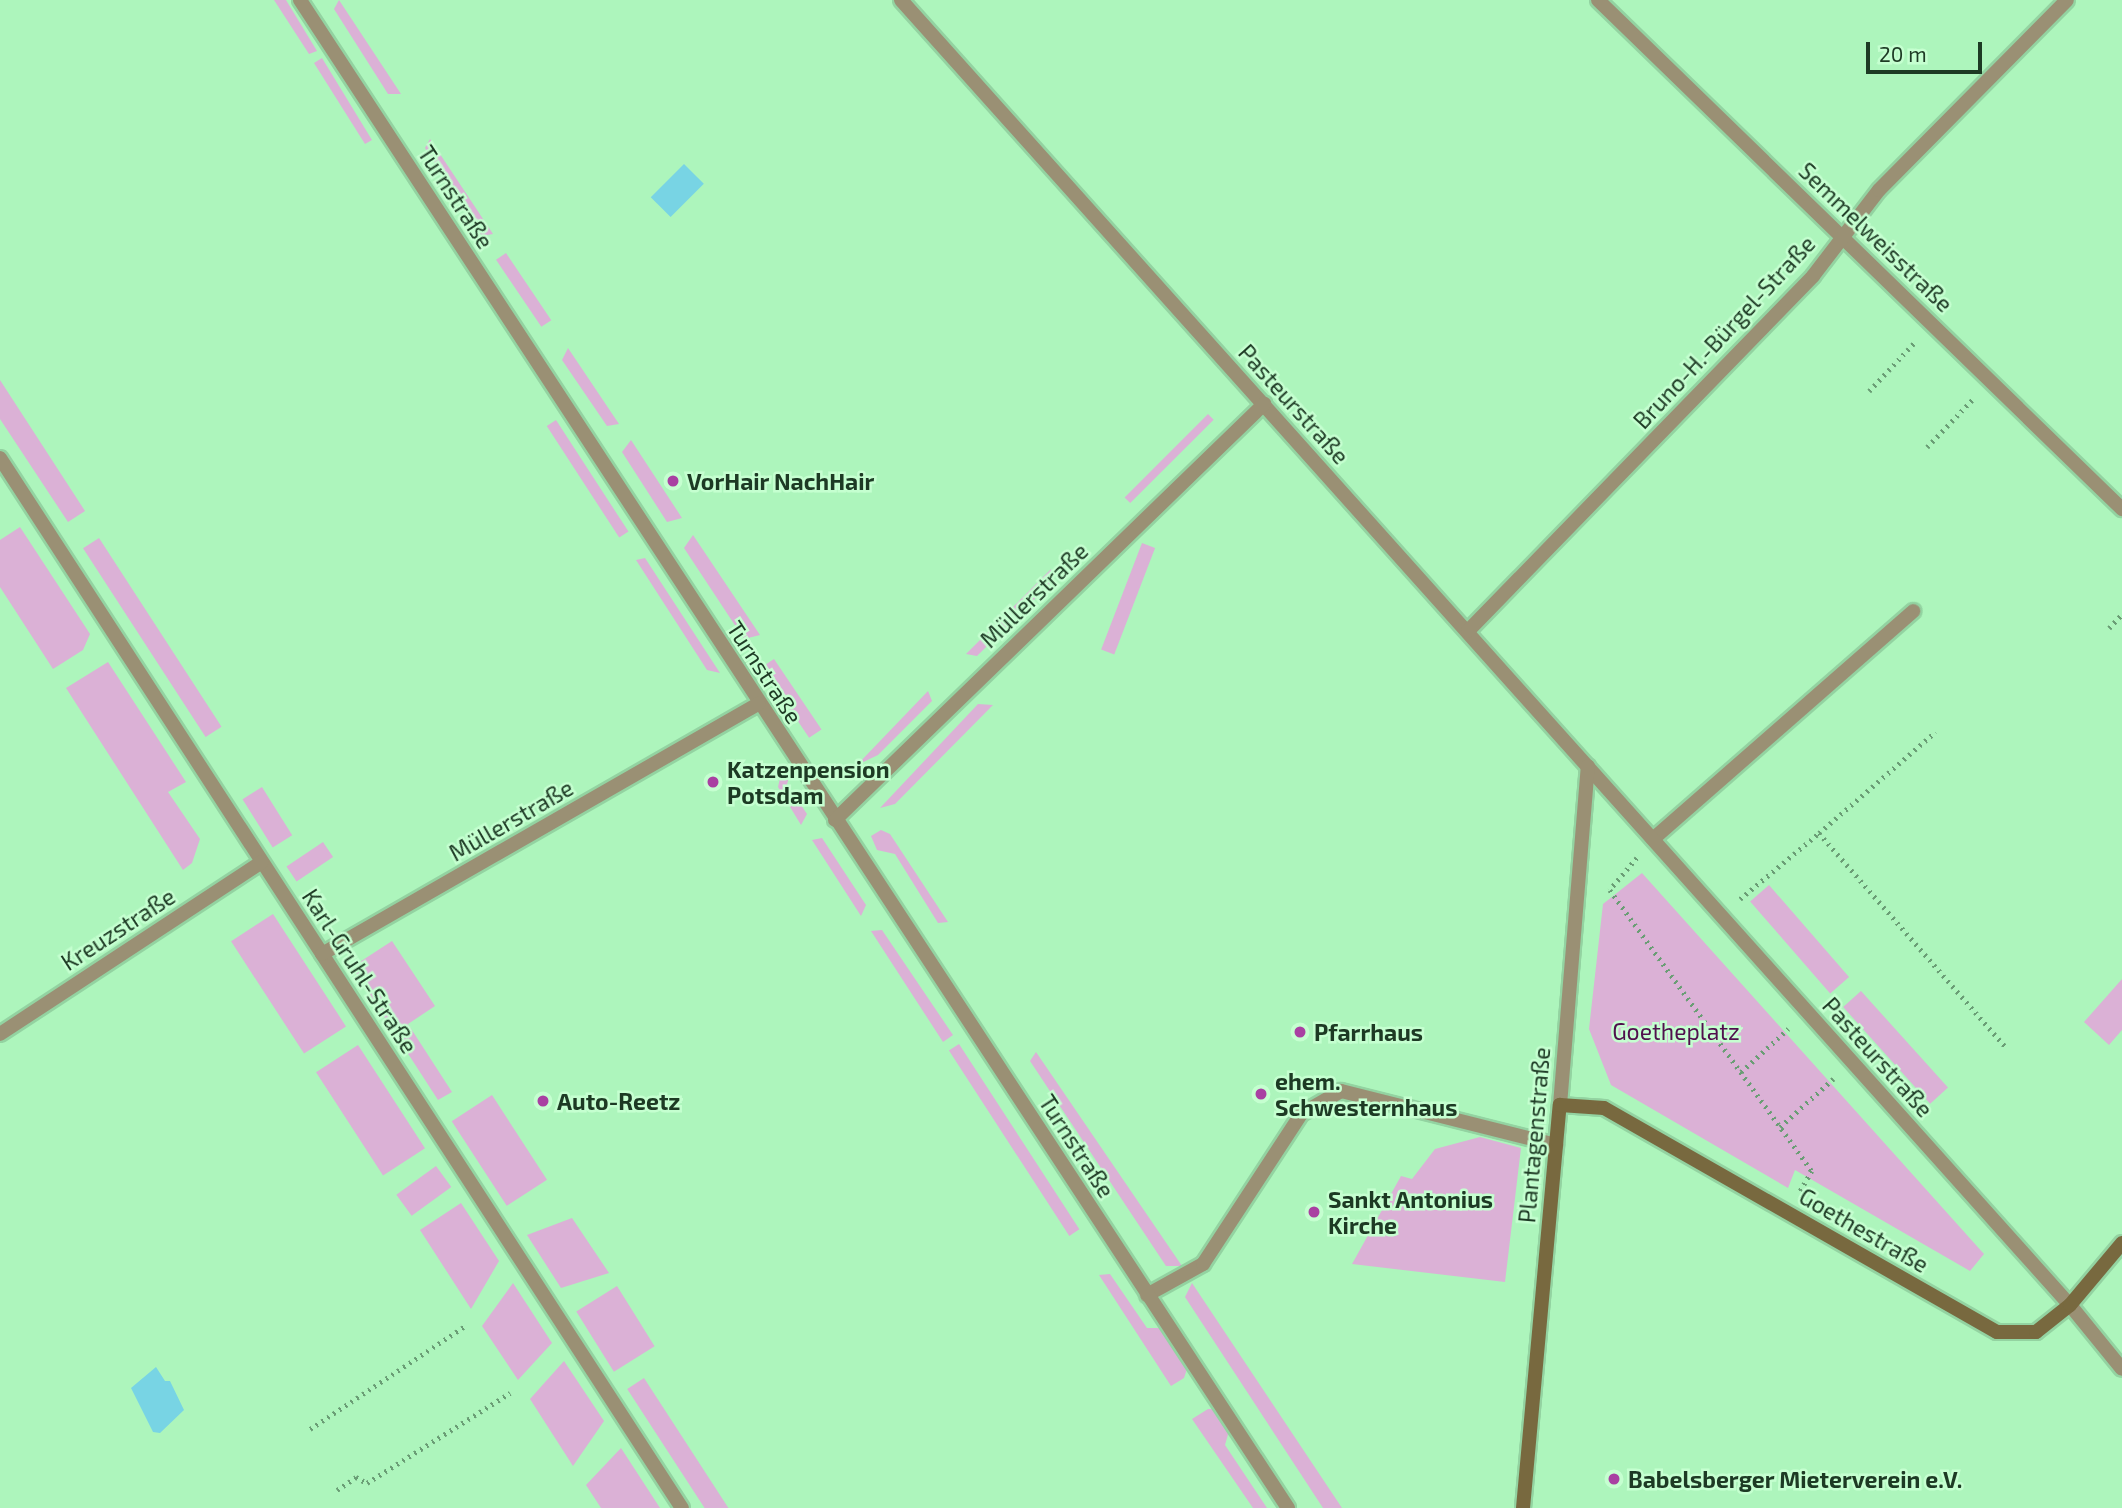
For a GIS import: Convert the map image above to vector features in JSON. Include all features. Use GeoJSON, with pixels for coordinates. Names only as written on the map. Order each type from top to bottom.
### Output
{"type":"FeatureCollection","features":[{"type":"Feature","properties":{"kind":"street","name":"Turnstraße"},"geometry":{"type":"LineString","coordinates":[[300,0],[758,704],[1288,1508]]}},
{"type":"Feature","properties":{"kind":"street","name":"Pasteurstraße"},"geometry":{"type":"LineString","coordinates":[[901,0],[2070,1305]]}},
{"type":"Feature","properties":{"kind":"street","name":"Semmelweisstraße"},"geometry":{"type":"LineString","coordinates":[[1598,0],[2122,509]]}},
{"type":"Feature","properties":{"kind":"street","name":"Bruno-H.-Bürgel-Straße"},"geometry":{"type":"LineString","coordinates":[[1468,631],[1814,276],[1879,190],[2067,0]]}},
{"type":"Feature","properties":{"kind":"street","name":"Müllerstraße"},"geometry":{"type":"LineString","coordinates":[[835,820],[1264,404]]}},
{"type":"Feature","properties":{"kind":"street","name":"Karl-Gruhl-Straße"},"geometry":{"type":"LineString","coordinates":[[0,458],[682,1508]]}},
{"type":"Feature","properties":{"kind":"street"},"geometry":{"type":"LineString","coordinates":[[1653,839],[1913,611]]}},
{"type":"Feature","properties":{"kind":"street","name":"Müllerstraße"},"geometry":{"type":"LineString","coordinates":[[322,954],[758,704]]}},
{"type":"Feature","properties":{"kind":"street","name":"Plantagenstraße"},"geometry":{"type":"LineString","coordinates":[[1523,1508],[1588,766]]}},
{"type":"Feature","properties":{"kind":"street","name":"Kreuzstraße"},"geometry":{"type":"LineString","coordinates":[[0,1034],[262,862]]}},
{"type":"Feature","properties":{"kind":"street"},"geometry":{"type":"LineString","coordinates":[[1147,1295],[1203,1264],[1301,1114],[1340,1091],[1556,1145]]}},
{"type":"Feature","properties":{"kind":"street","name":"Goethestraße"},"geometry":{"type":"LineString","coordinates":[[1560,1105],[1604,1108],[1997,1332],[2036,1332],[2070,1305],[2122,1244]]}},
{"type":"Feature","properties":{"kind":"street"},"geometry":{"type":"LineString","coordinates":[[2070,1305],[2122,1369]]}},
{"type":"Feature","properties":{"kind":"path"},"geometry":{"type":"LineString","coordinates":[[1869,391],[1933,324]]}},
{"type":"Feature","properties":{"kind":"path"},"geometry":{"type":"LineString","coordinates":[[1927,447],[1990,380]]}},
{"type":"Feature","properties":{"kind":"path"},"geometry":{"type":"LineString","coordinates":[[2109,628],[2122,614]]}},
{"type":"Feature","properties":{"kind":"path"},"geometry":{"type":"LineString","coordinates":[[1722,916],[1935,732]]}},
{"type":"Feature","properties":{"kind":"path"},"geometry":{"type":"LineString","coordinates":[[1819,832],[2006,1047]]}},
{"type":"Feature","properties":{"kind":"path"},"geometry":{"type":"LineString","coordinates":[[1653,839],[1610,890],[1812,1171],[1787,1212]]}},
{"type":"Feature","properties":{"kind":"path"},"geometry":{"type":"LineString","coordinates":[[1741,1072],[1807,1012]]}},
{"type":"Feature","properties":{"kind":"path"},"geometry":{"type":"LineString","coordinates":[[1780,1127],[1852,1062]]}},
{"type":"Feature","properties":{"kind":"path"},"geometry":{"type":"LineString","coordinates":[[310,1429],[465,1326]]}},
{"type":"Feature","properties":{"kind":"path"},"geometry":{"type":"LineString","coordinates":[[337,1490],[356,1477],[366,1483],[509,1393]]}},
{"type":"Feature","properties":{"kind":"green space"},"geometry":{"type":"Polygon","coordinates":[[[274,0],[286,0],[317,51],[309,54],[274,0]]]}},
{"type":"Feature","properties":{"kind":"green space"},"geometry":{"type":"Polygon","coordinates":[[[339,0],[401,94],[388,94],[334,9],[339,0]]]}},
{"type":"Feature","properties":{"kind":"green space"},"geometry":{"type":"Polygon","coordinates":[[[322,58],[372,140],[365,144],[314,63],[322,58]]]}},
{"type":"Feature","properties":{"kind":"green space"},"geometry":{"type":"Polygon","coordinates":[[[430,139],[493,234],[482,236],[425,148],[430,139]]]}},
{"type":"Feature","properties":{"kind":"green space"},"geometry":{"type":"Polygon","coordinates":[[[506,253],[551,320],[541,327],[496,260],[506,253]]]}},
{"type":"Feature","properties":{"kind":"green space"},"geometry":{"type":"Polygon","coordinates":[[[568,348],[619,424],[607,426],[562,360],[568,348]]]}},
{"type":"Feature","properties":{"kind":"green space"},"geometry":{"type":"Polygon","coordinates":[[[0,380],[85,511],[68,522],[0,419],[0,380]]]}},
{"type":"Feature","properties":{"kind":"green space"},"geometry":{"type":"Polygon","coordinates":[[[1208,414],[1214,420],[1130,503],[1125,497],[1208,414]]]}},
{"type":"Feature","properties":{"kind":"green space"},"geometry":{"type":"Polygon","coordinates":[[[556,420],[628,532],[619,538],[547,426],[556,420]]]}},
{"type":"Feature","properties":{"kind":"green space"},"geometry":{"type":"Polygon","coordinates":[[[631,440],[682,518],[667,522],[622,452],[631,440]]]}},
{"type":"Feature","properties":{"kind":"green space"},"geometry":{"type":"Polygon","coordinates":[[[20,527],[90,634],[83,650],[53,669],[0,587],[0,540],[20,527]]]}},
{"type":"Feature","properties":{"kind":"green space"},"geometry":{"type":"Polygon","coordinates":[[[693,535],[760,635],[744,639],[684,548],[693,535]]]}},
{"type":"Feature","properties":{"kind":"green space"},"geometry":{"type":"Polygon","coordinates":[[[99,538],[222,727],[206,737],[83,548],[99,538]]]}},
{"type":"Feature","properties":{"kind":"green space"},"geometry":{"type":"Polygon","coordinates":[[[1142,543],[1155,548],[1114,654],[1101,649],[1142,543]]]}},
{"type":"Feature","properties":{"kind":"green space"},"geometry":{"type":"Polygon","coordinates":[[[645,558],[720,673],[707,670],[636,560],[645,558]]]}},
{"type":"Feature","properties":{"kind":"green space"},"geometry":{"type":"Polygon","coordinates":[[[1051,569],[1053,581],[977,656],[966,654],[1051,569]]]}},
{"type":"Feature","properties":{"kind":"green space"},"geometry":{"type":"Polygon","coordinates":[[[774,659],[822,729],[809,738],[762,667],[774,659]]]}},
{"type":"Feature","properties":{"kind":"green space"},"geometry":{"type":"Polygon","coordinates":[[[108,662],[186,782],[168,792],[200,839],[192,863],[183,870],[66,688],[108,662]]]}},
{"type":"Feature","properties":{"kind":"green space"},"geometry":{"type":"Polygon","coordinates":[[[928,691],[932,701],[878,755],[857,765],[928,691]]]}},
{"type":"Feature","properties":{"kind":"green space"},"geometry":{"type":"Polygon","coordinates":[[[978,704],[993,705],[895,804],[880,808],[978,704]]]}},
{"type":"Feature","properties":{"kind":"green space"},"geometry":{"type":"Polygon","coordinates":[[[791,771],[787,784],[807,814],[801,825],[778,787],[780,778],[791,771]]]}},
{"type":"Feature","properties":{"kind":"green space"},"geometry":{"type":"Polygon","coordinates":[[[262,787],[292,835],[273,848],[242,799],[262,787]]]}},
{"type":"Feature","properties":{"kind":"green space"},"geometry":{"type":"Polygon","coordinates":[[[881,830],[890,834],[948,922],[938,923],[895,854],[877,850],[871,836],[881,830]]]}},
{"type":"Feature","properties":{"kind":"green space"},"geometry":{"type":"Polygon","coordinates":[[[822,838],[866,905],[861,916],[812,840],[822,838]]]}},
{"type":"Feature","properties":{"kind":"green space"},"geometry":{"type":"Polygon","coordinates":[[[323,842],[333,857],[297,882],[287,867],[323,842]]]}},
{"type":"Feature","properties":{"kind":"green space","name":"Goetheplatz"},"geometry":{"type":"Polygon","coordinates":[[[1642,873],[1984,1254],[1970,1271],[1795,1170],[1788,1188],[1611,1085],[1589,1029],[1603,904],[1642,873]]]}},
{"type":"Feature","properties":{"kind":"green space"},"geometry":{"type":"Polygon","coordinates":[[[1769,885],[1849,977],[1830,993],[1750,901],[1769,885]]]}},
{"type":"Feature","properties":{"kind":"green space"},"geometry":{"type":"Polygon","coordinates":[[[273,914],[346,1026],[304,1054],[231,941],[273,914]]]}},
{"type":"Feature","properties":{"kind":"green space"},"geometry":{"type":"Polygon","coordinates":[[[882,930],[953,1035],[943,1042],[871,931],[882,930]]]}},
{"type":"Feature","properties":{"kind":"green space"},"geometry":{"type":"Polygon","coordinates":[[[392,941],[435,1006],[408,1024],[452,1092],[438,1100],[352,967],[392,941]]]}},
{"type":"Feature","properties":{"kind":"green space"},"geometry":{"type":"Polygon","coordinates":[[[2122,979],[2122,1030],[2109,1045],[2084,1022],[2122,979]]]}},
{"type":"Feature","properties":{"kind":"green space"},"geometry":{"type":"Polygon","coordinates":[[[1861,991],[1948,1088],[1930,1104],[1843,1007],[1861,991]]]}},
{"type":"Feature","properties":{"kind":"green space"},"geometry":{"type":"Polygon","coordinates":[[[959,1044],[1079,1229],[1069,1236],[949,1051],[959,1044]]]}},
{"type":"Feature","properties":{"kind":"green space"},"geometry":{"type":"Polygon","coordinates":[[[358,1045],[425,1148],[383,1175],[316,1072],[358,1045]]]}},
{"type":"Feature","properties":{"kind":"green space"},"geometry":{"type":"Polygon","coordinates":[[[1036,1052],[1182,1266],[1166,1266],[1030,1061],[1036,1052]]]}},
{"type":"Feature","properties":{"kind":"green space"},"geometry":{"type":"Polygon","coordinates":[[[492,1095],[547,1180],[507,1206],[452,1121],[492,1095]]]}},
{"type":"Feature","properties":{"kind":"green space"},"geometry":{"type":"Polygon","coordinates":[[[1480,1137],[1521,1148],[1505,1282],[1352,1264],[1401,1176],[1412,1179],[1435,1149],[1480,1137]]]}},
{"type":"Feature","properties":{"kind":"green space"},"geometry":{"type":"Polygon","coordinates":[[[436,1166],[451,1187],[412,1216],[396,1195],[436,1166]]]}},
{"type":"Feature","properties":{"kind":"green space"},"geometry":{"type":"Polygon","coordinates":[[[461,1203],[499,1261],[471,1309],[420,1230],[461,1203]]]}},
{"type":"Feature","properties":{"kind":"green space"},"geometry":{"type":"Polygon","coordinates":[[[572,1218],[609,1273],[561,1288],[527,1235],[572,1218]]]}},
{"type":"Feature","properties":{"kind":"green space"},"geometry":{"type":"Polygon","coordinates":[[[1110,1274],[1147,1328],[1160,1328],[1187,1369],[1184,1378],[1171,1386],[1099,1275],[1110,1274]]]}},
{"type":"Feature","properties":{"kind":"green space"},"geometry":{"type":"Polygon","coordinates":[[[513,1283],[552,1343],[518,1380],[482,1326],[513,1283]]]}},
{"type":"Feature","properties":{"kind":"green space"},"geometry":{"type":"Polygon","coordinates":[[[1192,1283],[1342,1508],[1323,1508],[1185,1297],[1192,1283]]]}},
{"type":"Feature","properties":{"kind":"green space"},"geometry":{"type":"Polygon","coordinates":[[[617,1286],[655,1346],[614,1372],[576,1311],[617,1286]]]}},
{"type":"Feature","properties":{"kind":"green space"},"geometry":{"type":"Polygon","coordinates":[[[564,1361],[604,1421],[573,1466],[530,1399],[564,1361]]]}},
{"type":"Feature","properties":{"kind":"green space"},"geometry":{"type":"Polygon","coordinates":[[[644,1378],[728,1508],[705,1508],[627,1389],[644,1378]]]}},
{"type":"Feature","properties":{"kind":"green space"},"geometry":{"type":"Polygon","coordinates":[[[1208,1409],[1214,1409],[1229,1431],[1225,1445],[1267,1508],[1253,1508],[1192,1419],[1208,1409]]]}},
{"type":"Feature","properties":{"kind":"green space"},"geometry":{"type":"Polygon","coordinates":[[[621,1448],[660,1508],[601,1508],[586,1485],[621,1448]]]}},
{"type":"Feature","properties":{"kind":"water"},"geometry":{"type":"Polygon","coordinates":[[[684,164],[704,184],[671,217],[651,197],[684,164]]]}},
{"type":"Feature","properties":{"kind":"water"},"geometry":{"type":"Polygon","coordinates":[[[156,1367],[165,1381],[170,1381],[184,1410],[160,1433],[153,1432],[131,1388],[156,1367]]]}},
{"type":"Feature","properties":{"kind":"place","name":"VorHair NachHair"},"geometry":{"type":"Point","coordinates":[673,481]}},
{"type":"Feature","properties":{"kind":"place","name":"Katzenpension Potsdam"},"geometry":{"type":"Point","coordinates":[713,782]}},
{"type":"Feature","properties":{"kind":"place","name":"Pfarrhaus"},"geometry":{"type":"Point","coordinates":[1300,1032]}},
{"type":"Feature","properties":{"kind":"place","name":"ehem. Schwesternhaus"},"geometry":{"type":"Point","coordinates":[1261,1094]}},
{"type":"Feature","properties":{"kind":"place","name":"Auto-Reetz"},"geometry":{"type":"Point","coordinates":[543,1101]}},
{"type":"Feature","properties":{"kind":"place","name":"Sankt Antonius Kirche"},"geometry":{"type":"Point","coordinates":[1314,1212]}},
{"type":"Feature","properties":{"kind":"place","name":"Babelsberger Mieterverein e.V."},"geometry":{"type":"Point","coordinates":[1614,1479]}}]}
